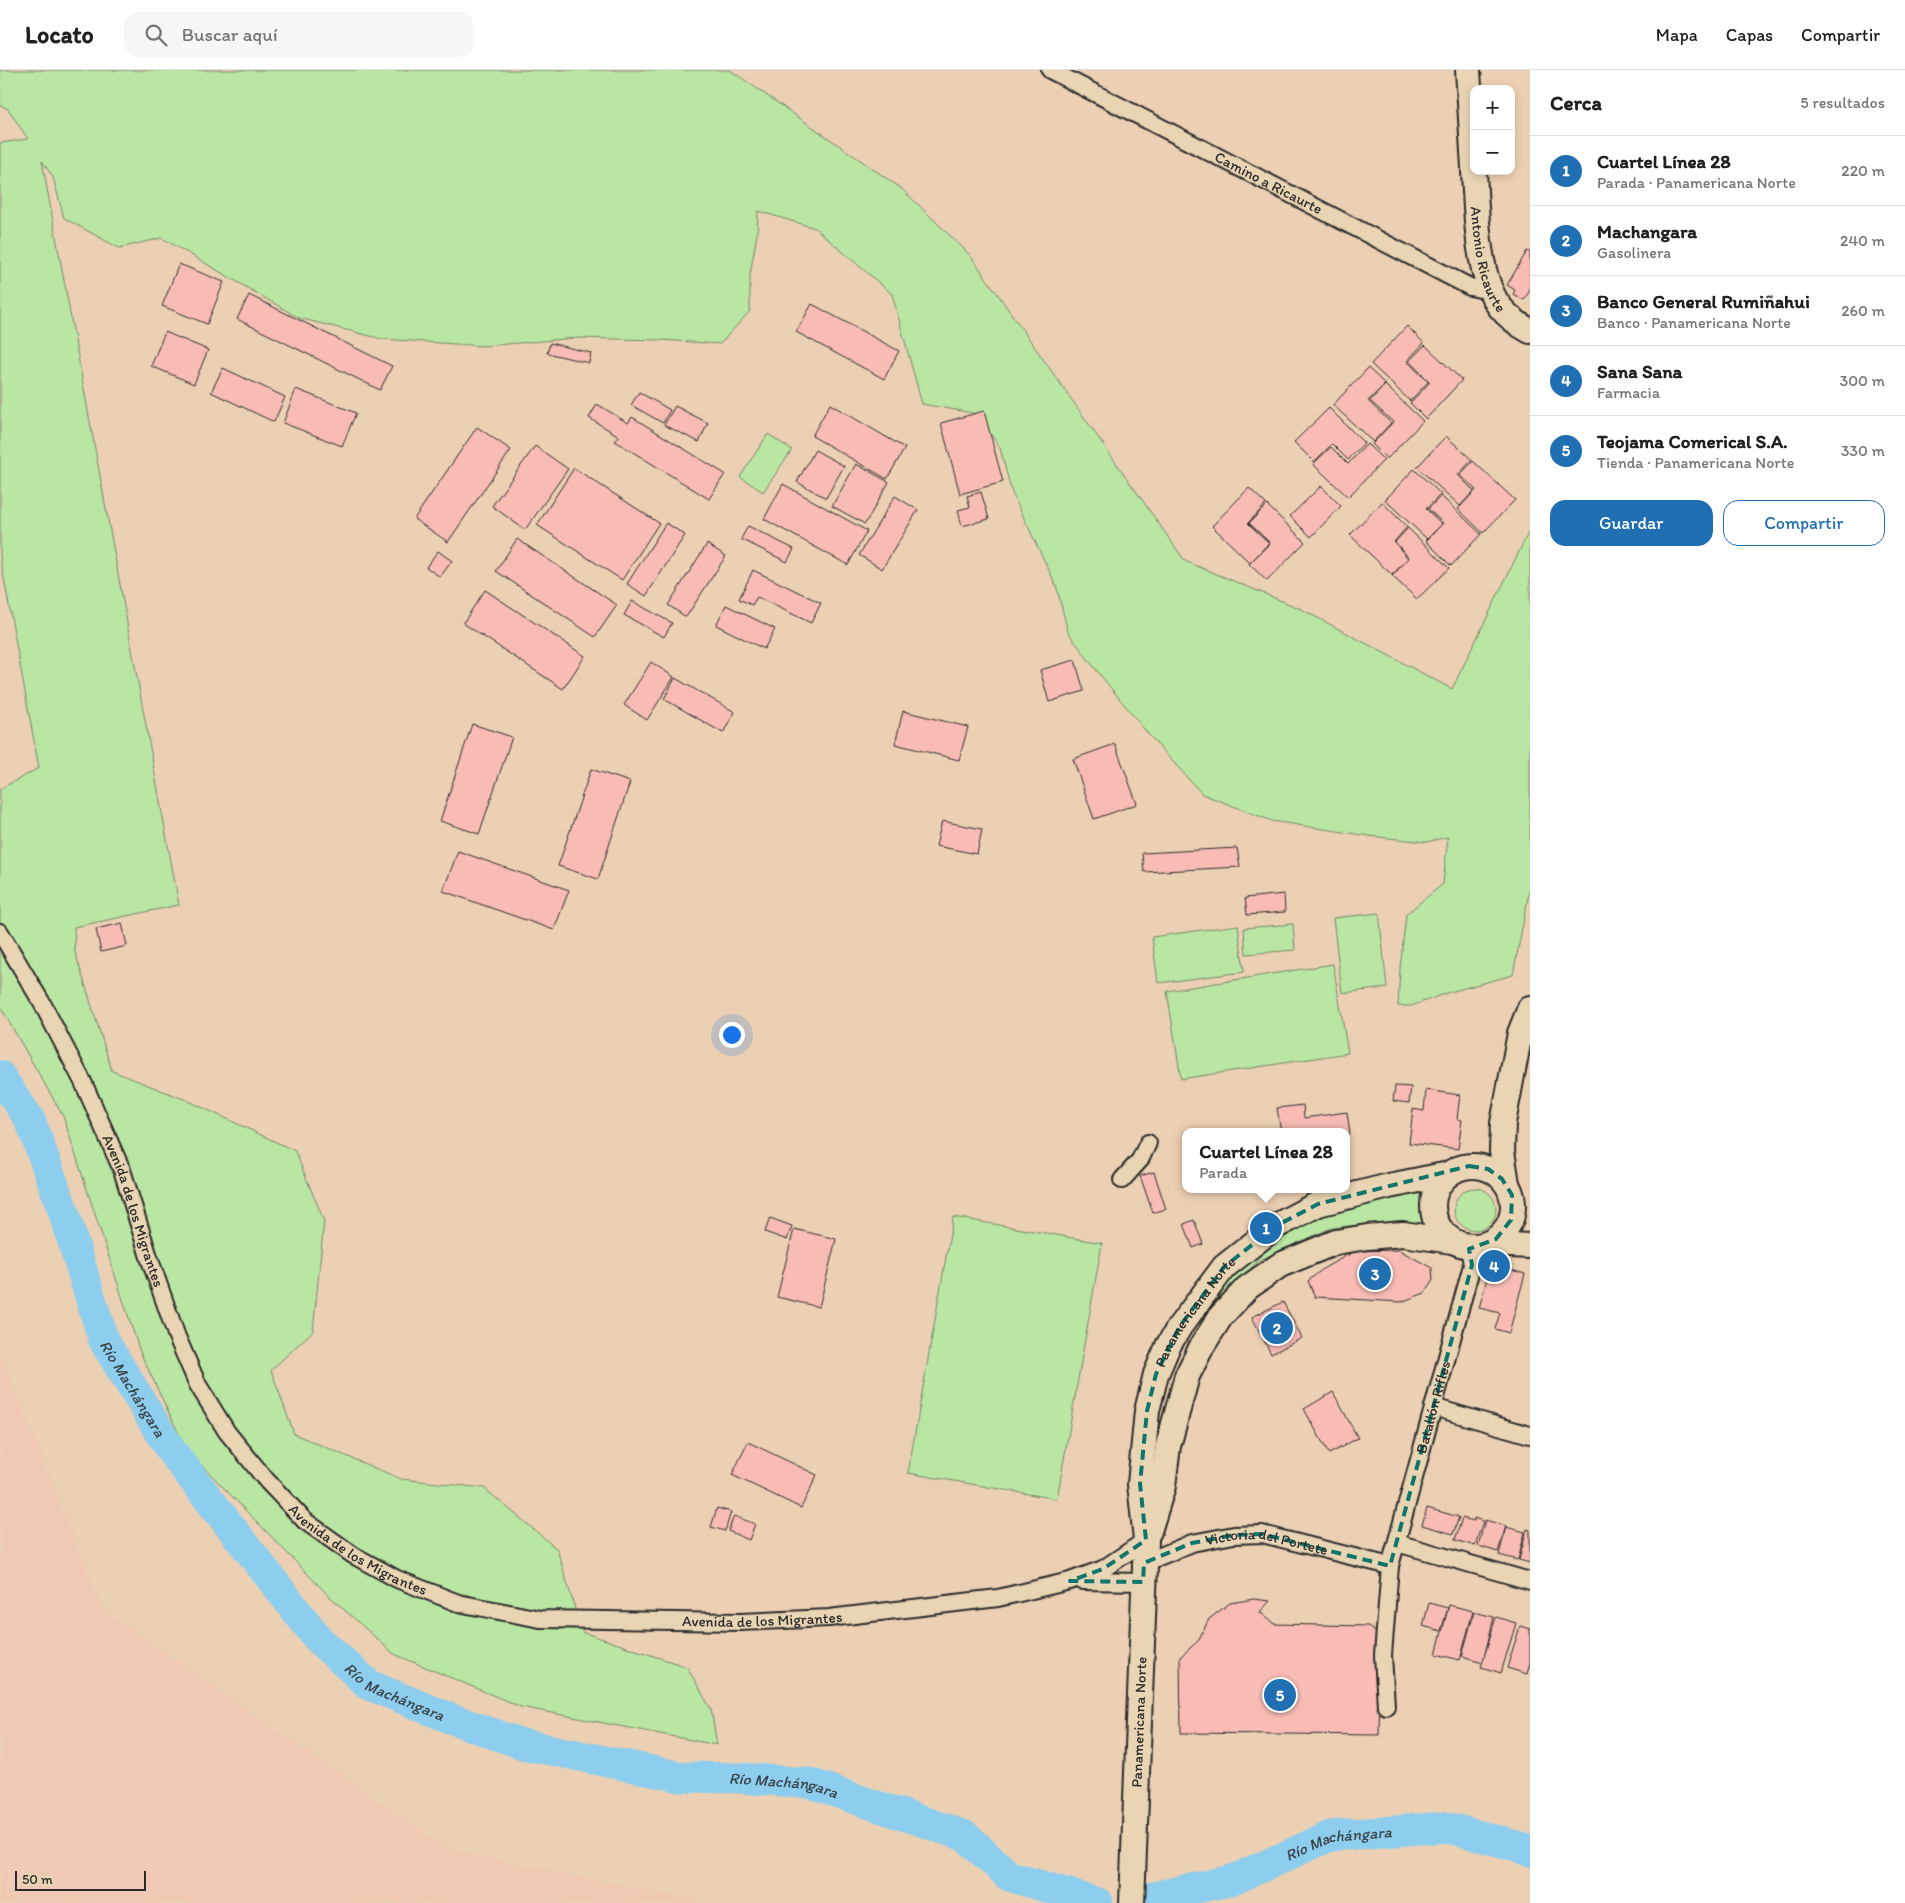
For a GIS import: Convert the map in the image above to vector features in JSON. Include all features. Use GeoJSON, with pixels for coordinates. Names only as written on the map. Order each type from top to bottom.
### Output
{"type":"FeatureCollection","features":[{"type":"Feature","properties":{"kind":"main road","name":"Antonio Ricaurte"},"geometry":{"type":"LineString","coordinates":[[1468,70],[1472,130]]}},
{"type":"Feature","properties":{"kind":"main road","name":"Antonio Ricaurte"},"geometry":{"type":"LineString","coordinates":[[1474,175],[1483,267],[1489,288],[1500,308],[1518,324],[1530,331]]}},
{"type":"Feature","properties":{"kind":"main road"},"geometry":{"type":"LineString","coordinates":[[1503,1123],[1477,1158],[1454,1171],[1439,1183],[1434,1195],[1432,1208],[1438,1227],[1469,1244],[1496,1239],[1505,1231],[1511,1220],[1515,1191],[1502,1151],[1503,1123],[1520,1033],[1530,1008]]}},
{"type":"Feature","properties":{"kind":"main road","name":"Panamericana Norte"},"geometry":{"type":"LineString","coordinates":[[1132,1903],[1144,1562],[1140,1484],[1147,1411],[1156,1374],[1168,1346],[1180,1326],[1224,1267],[1276,1226],[1318,1204],[1469,1166],[1488,1169],[1497,1174],[1515,1191]]}},
{"type":"Feature","properties":{"kind":"main road","name":"Panamericana Norte"},"geometry":{"type":"LineString","coordinates":[[1144,1562],[1163,1486],[1168,1446],[1187,1376],[1202,1346],[1221,1316],[1247,1288],[1280,1265],[1336,1242],[1367,1237],[1402,1234],[1469,1244],[1530,1246]]}},
{"type":"Feature","properties":{"kind":"street","name":"Camino a Ricaurte"},"geometry":{"type":"LineString","coordinates":[[1050,70],[1470,287],[1480,290],[1489,288]]}},
{"type":"Feature","properties":{"kind":"street","name":"Avenida de los Migrantes"},"geometry":{"type":"LineString","coordinates":[[0,932],[61,1038],[83,1082],[122,1170],[149,1257],[177,1337],[198,1385],[227,1432],[267,1481],[305,1521],[353,1555],[397,1579],[458,1603],[540,1619],[740,1622],[829,1618],[998,1598],[1070,1581]]}},
{"type":"Feature","properties":{"kind":"street"},"geometry":{"type":"LineString","coordinates":[[1122,1180],[1140,1160],[1148,1143]]}},
{"type":"Feature","properties":{"kind":"street","name":"Batallón Rifles"},"geometry":{"type":"LineString","coordinates":[[1386,1706],[1383,1655],[1390,1566],[1472,1265],[1469,1244]]}},
{"type":"Feature","properties":{"kind":"street"},"geometry":{"type":"LineString","coordinates":[[1433,1407],[1530,1435]]}},
{"type":"Feature","properties":{"kind":"street","name":"Victoria del Portete"},"geometry":{"type":"LineString","coordinates":[[1144,1562],[1192,1543],[1234,1534],[1262,1534],[1390,1566]]}},
{"type":"Feature","properties":{"kind":"street"},"geometry":{"type":"LineString","coordinates":[[1397,1543],[1530,1581]]}},
{"type":"Feature","properties":{"kind":"street"},"geometry":{"type":"LineString","coordinates":[[1070,1581],[1103,1569],[1144,1562]]}},
{"type":"Feature","properties":{"kind":"street"},"geometry":{"type":"LineString","coordinates":[[1070,1581],[1144,1562]]}},
{"type":"Feature","properties":{"kind":"highlighted area"},"geometry":{"type":"Polygon","coordinates":[[[1469,1166],[1488,1169],[1502,1179],[1512,1195],[1511,1220],[1496,1239],[1469,1249],[1472,1265],[1390,1566],[1262,1534],[1234,1535],[1192,1543],[1144,1563],[1143,1582],[1070,1581],[1103,1569],[1146,1540],[1140,1484],[1147,1411],[1156,1374],[1180,1326],[1224,1267],[1276,1226],[1318,1204],[1469,1166]]]}},
{"type":"Feature","properties":{"kind":"shaded area"},"geometry":{"type":"Polygon","coordinates":[[[0,1355],[103,1610],[449,1850],[698,1901],[697,1903],[0,1903],[0,1355]]]}},
{"type":"Feature","properties":{"kind":"green space"},"geometry":{"type":"Polygon","coordinates":[[[0,70],[730,70],[902,189],[970,255],[1185,561],[1299,608],[1452,689],[1530,529],[1530,887],[1513,975],[1450,992],[1411,1006],[1398,1006],[1406,914],[1443,884],[1448,837],[1426,842],[1369,836],[1272,821],[1202,794],[1149,735],[1068,632],[1056,585],[1012,493],[1000,448],[978,414],[922,404],[892,294],[815,228],[758,211],[757,234],[750,275],[750,311],[720,344],[661,340],[576,338],[484,346],[382,339],[299,318],[162,238],[119,248],[64,218],[53,177],[42,161],[179,905],[74,927],[75,952],[112,1071],[189,1101],[295,1151],[324,1221],[313,1331],[271,1370],[294,1434],[401,1479],[484,1488],[557,1549],[582,1632],[687,1667],[711,1709],[717,1745],[521,1707],[394,1654],[329,1596],[186,1449],[140,1352],[63,1116],[0,1006],[0,789],[39,768],[0,557],[0,143],[28,139],[8,109],[0,105],[0,70]]]}},
{"type":"Feature","properties":{"kind":"green space"},"geometry":{"type":"Polygon","coordinates":[[[768,434],[792,450],[763,492],[740,477],[768,434]]]}},
{"type":"Feature","properties":{"kind":"green space"},"geometry":{"type":"Polygon","coordinates":[[[1379,913],[1387,988],[1342,993],[1333,918],[1379,913]]]}},
{"type":"Feature","properties":{"kind":"green space"},"geometry":{"type":"Polygon","coordinates":[[[1293,924],[1295,950],[1246,954],[1244,928],[1293,924]]]}},
{"type":"Feature","properties":{"kind":"green space"},"geometry":{"type":"Polygon","coordinates":[[[1238,925],[1244,972],[1158,983],[1152,937],[1238,925]]]}},
{"type":"Feature","properties":{"kind":"green space"},"geometry":{"type":"Polygon","coordinates":[[[1333,964],[1348,1053],[1181,1079],[1167,991],[1333,964]]]}},
{"type":"Feature","properties":{"kind":"green space"},"geometry":{"type":"Polygon","coordinates":[[[1479,1188],[1487,1191],[1493,1197],[1496,1209],[1493,1221],[1487,1227],[1471,1230],[1463,1227],[1457,1221],[1454,1205],[1457,1197],[1463,1191],[1479,1188]]]}},
{"type":"Feature","properties":{"kind":"green space"},"geometry":{"type":"Polygon","coordinates":[[[1427,1191],[1427,1224],[1368,1224],[1331,1228],[1258,1261],[1229,1290],[1217,1299],[1216,1289],[1269,1243],[1307,1222],[1341,1208],[1427,1191]]]}},
{"type":"Feature","properties":{"kind":"green space"},"geometry":{"type":"Polygon","coordinates":[[[953,1217],[1102,1243],[1057,1499],[908,1473],[953,1217]]]}},
{"type":"Feature","properties":{"kind":"building"},"geometry":{"type":"Polygon","coordinates":[[[1527,251],[1530,252],[1530,290],[1524,300],[1513,294],[1515,290],[1507,285],[1527,251]]]}},
{"type":"Feature","properties":{"kind":"building"},"geometry":{"type":"Polygon","coordinates":[[[179,264],[224,282],[207,324],[162,306],[179,264]]]}},
{"type":"Feature","properties":{"kind":"building"},"geometry":{"type":"Polygon","coordinates":[[[249,295],[392,366],[380,390],[237,319],[249,295]]]}},
{"type":"Feature","properties":{"kind":"building"},"geometry":{"type":"Polygon","coordinates":[[[812,304],[899,351],[884,379],[796,332],[812,304]]]}},
{"type":"Feature","properties":{"kind":"building"},"geometry":{"type":"Polygon","coordinates":[[[1407,326],[1424,343],[1407,361],[1428,382],[1410,401],[1371,364],[1407,326]]]}},
{"type":"Feature","properties":{"kind":"building"},"geometry":{"type":"Polygon","coordinates":[[[165,332],[208,350],[194,384],[151,366],[165,332]]]}},
{"type":"Feature","properties":{"kind":"building"},"geometry":{"type":"Polygon","coordinates":[[[550,343],[591,353],[589,363],[547,353],[550,343]]]}},
{"type":"Feature","properties":{"kind":"building"},"geometry":{"type":"Polygon","coordinates":[[[1425,345],[1462,380],[1426,419],[1410,403],[1430,382],[1409,361],[1425,345]]]}},
{"type":"Feature","properties":{"kind":"building"},"geometry":{"type":"Polygon","coordinates":[[[223,368],[285,397],[274,422],[211,392],[223,368]]]}},
{"type":"Feature","properties":{"kind":"building"},"geometry":{"type":"Polygon","coordinates":[[[1368,368],[1385,384],[1368,401],[1391,423],[1373,442],[1333,405],[1368,368]]]}},
{"type":"Feature","properties":{"kind":"building"},"geometry":{"type":"Polygon","coordinates":[[[1385,385],[1423,421],[1387,459],[1372,444],[1393,422],[1370,401],[1385,385]]]}},
{"type":"Feature","properties":{"kind":"building"},"geometry":{"type":"Polygon","coordinates":[[[296,389],[356,413],[342,446],[283,423],[296,389]]]}},
{"type":"Feature","properties":{"kind":"building"},"geometry":{"type":"Polygon","coordinates":[[[639,392],[670,410],[663,423],[631,405],[639,392]]]}},
{"type":"Feature","properties":{"kind":"building"},"geometry":{"type":"Polygon","coordinates":[[[597,404],[628,423],[632,417],[725,474],[709,499],[615,441],[619,436],[589,418],[597,404]]]}},
{"type":"Feature","properties":{"kind":"building"},"geometry":{"type":"Polygon","coordinates":[[[830,404],[905,448],[887,479],[812,436],[830,404]]]}},
{"type":"Feature","properties":{"kind":"building"},"geometry":{"type":"Polygon","coordinates":[[[675,406],[708,423],[699,442],[664,425],[675,406]]]}},
{"type":"Feature","properties":{"kind":"building"},"geometry":{"type":"Polygon","coordinates":[[[1329,408],[1364,443],[1348,460],[1332,444],[1314,462],[1294,442],[1329,408]]]}},
{"type":"Feature","properties":{"kind":"building"},"geometry":{"type":"Polygon","coordinates":[[[984,411],[1003,482],[960,494],[941,423],[984,411]]]}},
{"type":"Feature","properties":{"kind":"building"},"geometry":{"type":"Polygon","coordinates":[[[477,427],[511,450],[448,542],[414,519],[477,427]]]}},
{"type":"Feature","properties":{"kind":"building"},"geometry":{"type":"Polygon","coordinates":[[[1446,436],[1472,460],[1458,475],[1474,491],[1460,506],[1417,467],[1446,436]]]}},
{"type":"Feature","properties":{"kind":"building"},"geometry":{"type":"Polygon","coordinates":[[[1367,444],[1384,460],[1348,497],[1313,464],[1331,447],[1348,464],[1367,444]]]}},
{"type":"Feature","properties":{"kind":"building"},"geometry":{"type":"Polygon","coordinates":[[[535,446],[568,469],[525,530],[492,506],[535,446]]]}},
{"type":"Feature","properties":{"kind":"building"},"geometry":{"type":"Polygon","coordinates":[[[815,450],[844,466],[826,498],[797,482],[815,450]]]}},
{"type":"Feature","properties":{"kind":"building"},"geometry":{"type":"Polygon","coordinates":[[[1473,461],[1515,500],[1483,533],[1458,509],[1476,490],[1460,475],[1473,461]]]}},
{"type":"Feature","properties":{"kind":"building"},"geometry":{"type":"Polygon","coordinates":[[[856,464],[889,482],[865,524],[832,506],[856,464]]]}},
{"type":"Feature","properties":{"kind":"building"},"geometry":{"type":"Polygon","coordinates":[[[574,468],[659,523],[622,580],[537,525],[574,468]]]}},
{"type":"Feature","properties":{"kind":"building"},"geometry":{"type":"Polygon","coordinates":[[[1414,469],[1441,494],[1426,509],[1442,524],[1427,539],[1385,500],[1414,469]]]}},
{"type":"Feature","properties":{"kind":"building"},"geometry":{"type":"Polygon","coordinates":[[[783,484],[867,531],[848,565],[764,519],[783,484]]]}},
{"type":"Feature","properties":{"kind":"building"},"geometry":{"type":"Polygon","coordinates":[[[1321,486],[1341,506],[1311,537],[1290,516],[1321,486]]]}},
{"type":"Feature","properties":{"kind":"building"},"geometry":{"type":"Polygon","coordinates":[[[1249,488],[1266,504],[1248,523],[1269,543],[1250,563],[1212,526],[1249,488]]]}},
{"type":"Feature","properties":{"kind":"building"},"geometry":{"type":"Polygon","coordinates":[[[981,492],[989,519],[962,526],[958,510],[970,507],[967,496],[981,492]]]}},
{"type":"Feature","properties":{"kind":"building"},"geometry":{"type":"Polygon","coordinates":[[[895,496],[918,510],[882,569],[859,555],[895,496]]]}},
{"type":"Feature","properties":{"kind":"building"},"geometry":{"type":"Polygon","coordinates":[[[1441,496],[1481,534],[1451,566],[1426,541],[1443,523],[1428,509],[1441,496]]]}},
{"type":"Feature","properties":{"kind":"building"},"geometry":{"type":"Polygon","coordinates":[[[1382,502],[1407,527],[1394,542],[1408,558],[1392,575],[1350,535],[1382,502]]]}},
{"type":"Feature","properties":{"kind":"building"},"geometry":{"type":"Polygon","coordinates":[[[1267,505],[1305,542],[1267,581],[1249,564],[1270,543],[1249,523],[1267,505]]]}},
{"type":"Feature","properties":{"kind":"building"},"geometry":{"type":"Polygon","coordinates":[[[666,523],[685,535],[646,596],[627,584],[666,523]]]}},
{"type":"Feature","properties":{"kind":"building"},"geometry":{"type":"Polygon","coordinates":[[[748,526],[794,549],[787,562],[741,539],[748,526]]]}},
{"type":"Feature","properties":{"kind":"building"},"geometry":{"type":"Polygon","coordinates":[[[1408,528],[1449,568],[1417,599],[1392,576],[1409,558],[1395,542],[1408,528]]]}},
{"type":"Feature","properties":{"kind":"building"},"geometry":{"type":"Polygon","coordinates":[[[517,539],[617,605],[595,637],[496,571],[517,539]]]}},
{"type":"Feature","properties":{"kind":"building"},"geometry":{"type":"Polygon","coordinates":[[[707,544],[726,556],[686,617],[668,605],[707,544]]]}},
{"type":"Feature","properties":{"kind":"building"},"geometry":{"type":"Polygon","coordinates":[[[438,551],[452,561],[440,577],[426,567],[438,551]]]}},
{"type":"Feature","properties":{"kind":"building"},"geometry":{"type":"Polygon","coordinates":[[[753,570],[821,603],[811,623],[757,597],[752,605],[739,599],[753,570]]]}},
{"type":"Feature","properties":{"kind":"building"},"geometry":{"type":"Polygon","coordinates":[[[485,590],[585,656],[563,689],[463,623],[485,590]]]}},
{"type":"Feature","properties":{"kind":"building"},"geometry":{"type":"Polygon","coordinates":[[[632,601],[672,623],[664,637],[624,615],[632,601]]]}},
{"type":"Feature","properties":{"kind":"building"},"geometry":{"type":"Polygon","coordinates":[[[726,605],[775,629],[764,649],[716,625],[726,605]]]}},
{"type":"Feature","properties":{"kind":"building"},"geometry":{"type":"Polygon","coordinates":[[[1075,660],[1084,691],[1049,702],[1040,670],[1075,660]]]}},
{"type":"Feature","properties":{"kind":"building"},"geometry":{"type":"Polygon","coordinates":[[[651,662],[674,677],[647,720],[624,705],[651,662]]]}},
{"type":"Feature","properties":{"kind":"building"},"geometry":{"type":"Polygon","coordinates":[[[675,678],[735,712],[723,733],[664,699],[675,678]]]}},
{"type":"Feature","properties":{"kind":"building"},"geometry":{"type":"Polygon","coordinates":[[[903,711],[968,727],[959,760],[895,744],[903,711]]]}},
{"type":"Feature","properties":{"kind":"building"},"geometry":{"type":"Polygon","coordinates":[[[472,724],[512,737],[479,834],[440,821],[472,724]]]}},
{"type":"Feature","properties":{"kind":"building"},"geometry":{"type":"Polygon","coordinates":[[[1115,744],[1137,804],[1094,819],[1073,759],[1115,744]]]}},
{"type":"Feature","properties":{"kind":"building"},"geometry":{"type":"Polygon","coordinates":[[[591,769],[630,782],[598,879],[558,866],[591,769]]]}},
{"type":"Feature","properties":{"kind":"building"},"geometry":{"type":"Polygon","coordinates":[[[942,821],[982,829],[977,854],[936,846],[942,821]]]}},
{"type":"Feature","properties":{"kind":"building"},"geometry":{"type":"Polygon","coordinates":[[[1237,848],[1240,867],[1144,872],[1142,853],[1237,848]]]}},
{"type":"Feature","properties":{"kind":"building"},"geometry":{"type":"Polygon","coordinates":[[[458,851],[569,890],[554,930],[443,891],[458,851]]]}},
{"type":"Feature","properties":{"kind":"building"},"geometry":{"type":"Polygon","coordinates":[[[1284,894],[1285,912],[1247,915],[1245,898],[1284,894]]]}},
{"type":"Feature","properties":{"kind":"building"},"geometry":{"type":"Polygon","coordinates":[[[122,923],[127,946],[101,952],[96,929],[122,923]]]}},
{"type":"Feature","properties":{"kind":"building"},"geometry":{"type":"Polygon","coordinates":[[[1395,1086],[1411,1087],[1409,1103],[1393,1101],[1395,1086]]]}},
{"type":"Feature","properties":{"kind":"building"},"geometry":{"type":"Polygon","coordinates":[[[1426,1090],[1460,1095],[1457,1119],[1462,1120],[1458,1149],[1409,1143],[1413,1109],[1424,1111],[1426,1090]]]}},
{"type":"Feature","properties":{"kind":"building"},"geometry":{"type":"Polygon","coordinates":[[[1303,1105],[1304,1118],[1347,1112],[1349,1128],[1280,1128],[1277,1108],[1303,1105]]]}},
{"type":"Feature","properties":{"kind":"building"},"geometry":{"type":"Polygon","coordinates":[[[1154,1172],[1166,1209],[1153,1213],[1140,1176],[1154,1172]]]}},
{"type":"Feature","properties":{"kind":"building"},"geometry":{"type":"Polygon","coordinates":[[[770,1218],[792,1226],[787,1240],[765,1232],[770,1218]]]}},
{"type":"Feature","properties":{"kind":"building"},"geometry":{"type":"Polygon","coordinates":[[[1194,1220],[1203,1244],[1193,1248],[1184,1224],[1194,1220]]]}},
{"type":"Feature","properties":{"kind":"building"},"geometry":{"type":"Polygon","coordinates":[[[794,1229],[836,1239],[819,1307],[777,1297],[794,1229]]]}},
{"type":"Feature","properties":{"kind":"building"},"geometry":{"type":"Polygon","coordinates":[[[1399,1250],[1432,1268],[1433,1280],[1425,1293],[1401,1302],[1315,1297],[1308,1281],[1324,1268],[1355,1251],[1399,1250]]]}},
{"type":"Feature","properties":{"kind":"building"},"geometry":{"type":"Polygon","coordinates":[[[1491,1264],[1525,1274],[1509,1333],[1495,1329],[1500,1313],[1479,1308],[1491,1264]]]}},
{"type":"Feature","properties":{"kind":"building"},"geometry":{"type":"Polygon","coordinates":[[[1283,1302],[1302,1338],[1271,1354],[1252,1317],[1283,1302]]]}},
{"type":"Feature","properties":{"kind":"building"},"geometry":{"type":"Polygon","coordinates":[[[1333,1392],[1358,1438],[1329,1454],[1304,1409],[1333,1392]]]}},
{"type":"Feature","properties":{"kind":"building"},"geometry":{"type":"Polygon","coordinates":[[[748,1442],[817,1475],[801,1508],[732,1475],[748,1442]]]}},
{"type":"Feature","properties":{"kind":"building"},"geometry":{"type":"Polygon","coordinates":[[[717,1508],[731,1512],[725,1531],[711,1527],[717,1508]]]}},
{"type":"Feature","properties":{"kind":"building"},"geometry":{"type":"Polygon","coordinates":[[[1427,1508],[1459,1517],[1453,1534],[1422,1525],[1427,1508]]]}},
{"type":"Feature","properties":{"kind":"building"},"geometry":{"type":"Polygon","coordinates":[[[734,1516],[755,1524],[749,1540],[728,1531],[734,1516]]]}},
{"type":"Feature","properties":{"kind":"building"},"geometry":{"type":"Polygon","coordinates":[[[1462,1518],[1474,1521],[1474,1518],[1483,1521],[1475,1546],[1455,1540],[1462,1518]]]}},
{"type":"Feature","properties":{"kind":"building"},"geometry":{"type":"Polygon","coordinates":[[[1485,1520],[1506,1526],[1498,1552],[1478,1546],[1485,1520]]]}},
{"type":"Feature","properties":{"kind":"building"},"geometry":{"type":"Polygon","coordinates":[[[1506,1527],[1525,1532],[1518,1560],[1499,1555],[1506,1527]]]}},
{"type":"Feature","properties":{"kind":"building"},"geometry":{"type":"Polygon","coordinates":[[[1527,1529],[1530,1530],[1530,1563],[1519,1560],[1527,1529]]]}},
{"type":"Feature","properties":{"kind":"building"},"geometry":{"type":"Polygon","coordinates":[[[1254,1599],[1270,1601],[1260,1612],[1274,1624],[1368,1626],[1375,1632],[1381,1632],[1379,1735],[1181,1733],[1180,1657],[1198,1641],[1209,1619],[1230,1603],[1254,1599]]]}},
{"type":"Feature","properties":{"kind":"building"},"geometry":{"type":"Polygon","coordinates":[[[1429,1603],[1448,1608],[1441,1631],[1423,1626],[1429,1603]]]}},
{"type":"Feature","properties":{"kind":"building"},"geometry":{"type":"Polygon","coordinates":[[[1449,1605],[1473,1611],[1460,1660],[1436,1654],[1449,1605]]]}},
{"type":"Feature","properties":{"kind":"building"},"geometry":{"type":"Polygon","coordinates":[[[1474,1612],[1494,1617],[1483,1662],[1462,1656],[1474,1612]]]}},
{"type":"Feature","properties":{"kind":"building"},"geometry":{"type":"Polygon","coordinates":[[[1496,1617],[1516,1623],[1501,1673],[1481,1667],[1496,1617]]]}},
{"type":"Feature","properties":{"kind":"building"},"geometry":{"type":"Polygon","coordinates":[[[1520,1626],[1530,1629],[1530,1663],[1527,1674],[1507,1668],[1520,1626]]]}},
{"type":"Feature","properties":{"kind":"waterway","name":"Río Machángara"},"geometry":{"type":"LineString","coordinates":[[0,1076],[30,1120],[63,1210],[104,1341],[172,1452],[320,1641],[369,1685],[452,1719],[522,1744],[681,1777],[739,1778],[809,1783],[965,1836],[1009,1876],[1098,1903]]}},
{"type":"Feature","properties":{"kind":"waterway","name":"Río Machángara"},"geometry":{"type":"LineString","coordinates":[[1149,1898],[1233,1880],[1330,1836],[1446,1827],[1517,1846],[1530,1852]]}},
{"type":"Feature","properties":{"kind":"place","name":"Cuartel Línea 28"},"geometry":{"type":"Point","coordinates":[1266,1228]}},
{"type":"Feature","properties":{"kind":"place","name":"Sana Sana"},"geometry":{"type":"Point","coordinates":[1494,1266]}},
{"type":"Feature","properties":{"kind":"place","name":"Banco General Rumiñahui"},"geometry":{"type":"Point","coordinates":[1375,1274]}},
{"type":"Feature","properties":{"kind":"place","name":"Machangara"},"geometry":{"type":"Point","coordinates":[1277,1328]}},
{"type":"Feature","properties":{"kind":"place","name":"Teojama Comerical S.A."},"geometry":{"type":"Point","coordinates":[1280,1695]}}]}
